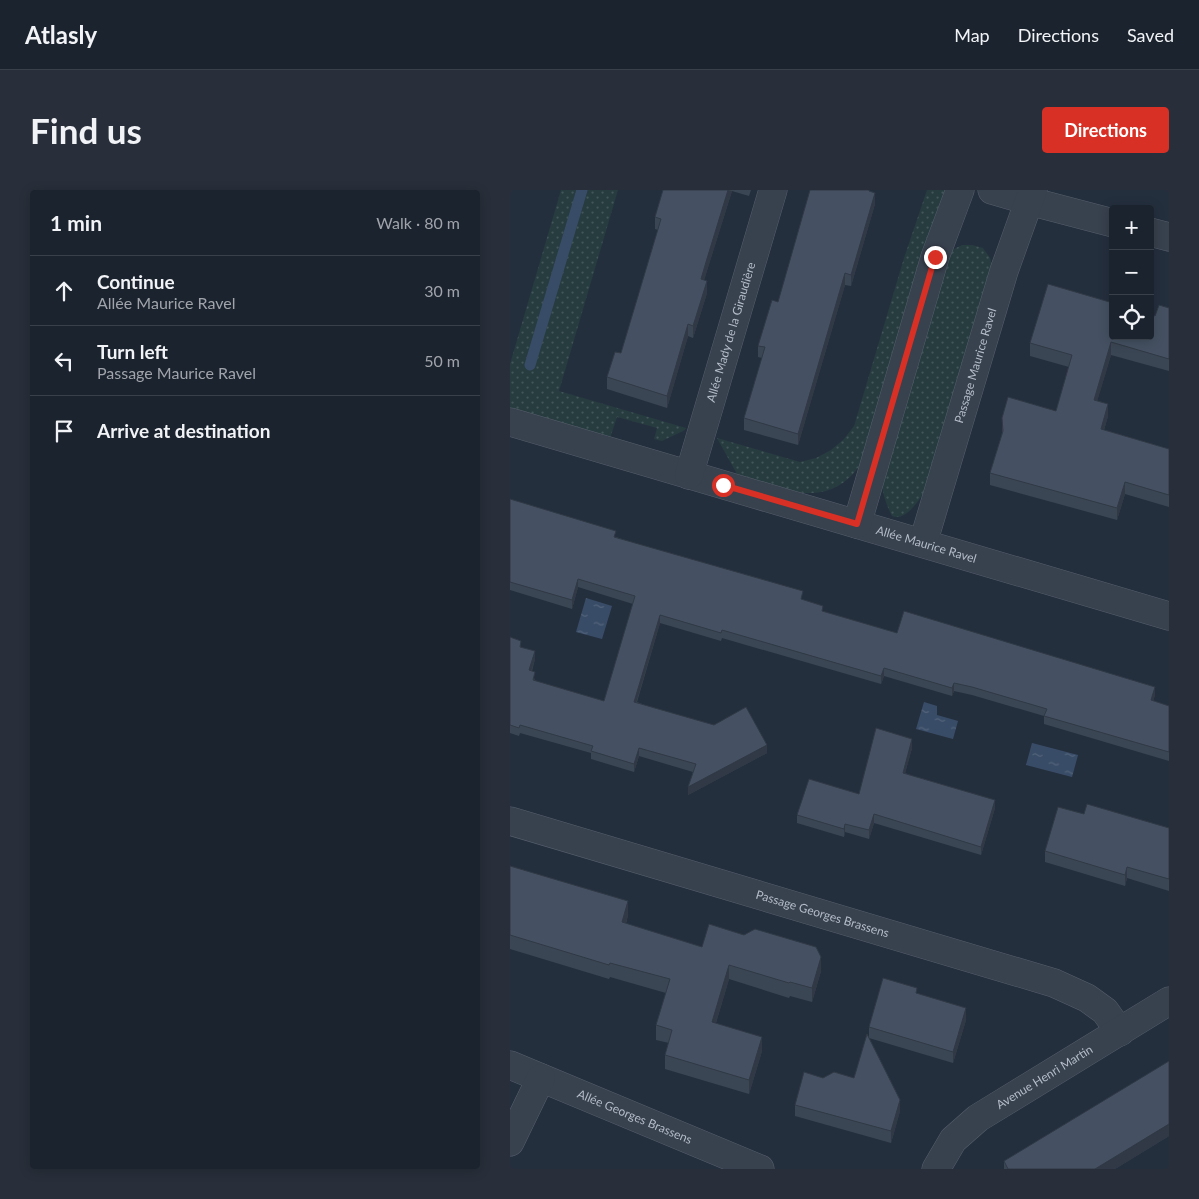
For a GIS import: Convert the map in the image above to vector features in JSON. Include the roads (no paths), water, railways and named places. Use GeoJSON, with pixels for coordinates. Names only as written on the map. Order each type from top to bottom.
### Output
{"type":"FeatureCollection","features":[{"type":"Feature","properties":{"kind":"street","name":"Allée Mady de la Giraudière"},"geometry":{"type":"LineString","coordinates":[[689,475],[773,190]]}},
{"type":"Feature","properties":{"kind":"street"},"geometry":{"type":"LineString","coordinates":[[857,524],[935,257],[960,190]]}},
{"type":"Feature","properties":{"kind":"street"},"geometry":{"type":"LineString","coordinates":[[992,190],[1031,196],[1109,222]]}},
{"type":"Feature","properties":{"kind":"street","name":"Passage Maurice Ravel"},"geometry":{"type":"LineString","coordinates":[[923,544],[1004,271],[1031,196]]}},
{"type":"Feature","properties":{"kind":"street"},"geometry":{"type":"LineString","coordinates":[[1154,233],[1169,237]]}},
{"type":"Feature","properties":{"kind":"street","name":"Allée Maurice Ravel"},"geometry":{"type":"LineString","coordinates":[[510,422],[1169,616]]}},
{"type":"Feature","properties":{"kind":"street","name":"Passage Georges Brassens"},"geometry":{"type":"LineString","coordinates":[[510,822],[1054,983],[1087,998],[1105,1011],[1120,1032]]}},
{"type":"Feature","properties":{"kind":"street","name":"Avenue Henri Martin"},"geometry":{"type":"LineString","coordinates":[[936,1169],[953,1140],[978,1118],[1169,1001]]}},
{"type":"Feature","properties":{"kind":"street","name":"Allée Georges Brassens"},"geometry":{"type":"LineString","coordinates":[[510,1064],[760,1169]]}},
{"type":"Feature","properties":{"kind":"street"},"geometry":{"type":"LineString","coordinates":[[510,1142],[541,1078]]}},
{"type":"Feature","properties":{"kind":"water"},"geometry":{"type":"Polygon","coordinates":[[[586,598],[612,606],[602,639],[576,632],[586,598]]]}},
{"type":"Feature","properties":{"kind":"water"},"geometry":{"type":"Polygon","coordinates":[[[924,702],[937,706],[937,715],[958,721],[953,739],[916,729],[924,702]]]}},
{"type":"Feature","properties":{"kind":"water"},"geometry":{"type":"Polygon","coordinates":[[[1032,743],[1078,755],[1072,777],[1026,765],[1032,743]]]}},
{"type":"Feature","properties":{"kind":"waterway"},"geometry":{"type":"LineString","coordinates":[[530,365],[582,190]]}}]}
